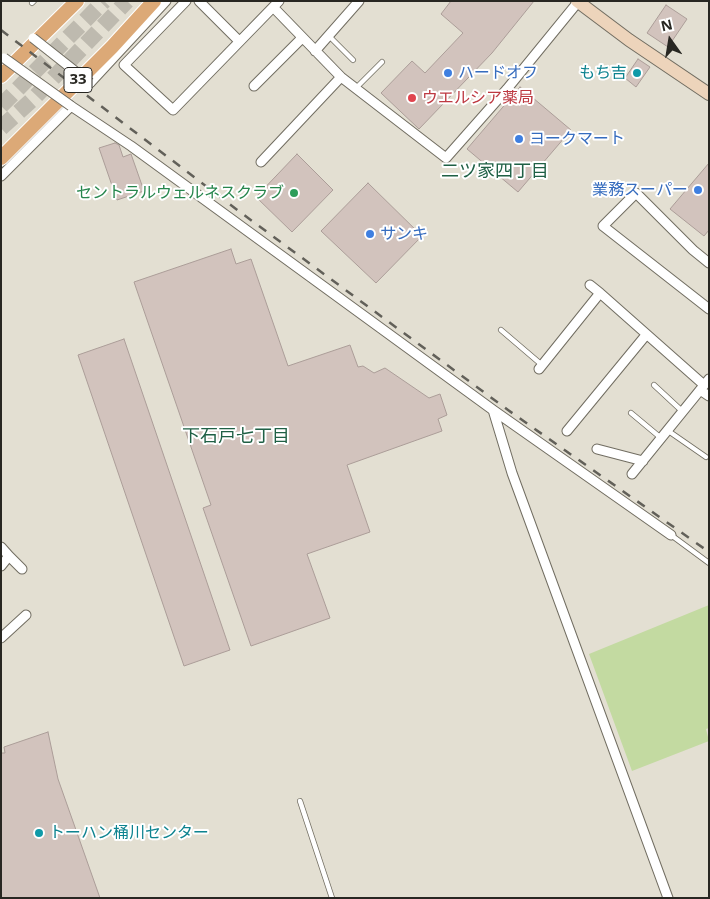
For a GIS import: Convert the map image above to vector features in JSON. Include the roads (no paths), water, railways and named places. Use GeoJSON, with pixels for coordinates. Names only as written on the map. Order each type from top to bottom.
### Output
{"type":"FeatureCollection","features":[{"type":"Feature","properties":{"kind":"main road"},"geometry":{"type":"LineString","coordinates":[[1,76],[77,1]]}},
{"type":"Feature","properties":{"kind":"main road","name":"33"},"geometry":{"type":"LineString","coordinates":[[1,158],[112,47],[154,1]]}},
{"type":"Feature","properties":{"kind":"main road"},"geometry":{"type":"LineString","coordinates":[[577,2],[709,94]]}},
{"type":"Feature","properties":{"kind":"street"},"geometry":{"type":"LineString","coordinates":[[68,1],[33,38],[90,83],[166,1]]}},
{"type":"Feature","properties":{"kind":"street"},"geometry":{"type":"LineString","coordinates":[[124,64],[186,1]]}},
{"type":"Feature","properties":{"kind":"street"},"geometry":{"type":"LineString","coordinates":[[200,1],[240,41]]}},
{"type":"Feature","properties":{"kind":"street"},"geometry":{"type":"LineString","coordinates":[[315,51],[359,1]]}},
{"type":"Feature","properties":{"kind":"street"},"geometry":{"type":"LineString","coordinates":[[115,56],[173,110],[276,4],[302,38],[341,76],[446,158],[507,90],[577,2]]}},
{"type":"Feature","properties":{"kind":"street"},"geometry":{"type":"LineString","coordinates":[[254,86],[302,38]]}},
{"type":"Feature","properties":{"kind":"street"},"geometry":{"type":"LineString","coordinates":[[2,58],[131,146],[493,410],[670,536]]}},
{"type":"Feature","properties":{"kind":"street"},"geometry":{"type":"LineString","coordinates":[[261,162],[341,76]]}},
{"type":"Feature","properties":{"kind":"street"},"geometry":{"type":"LineString","coordinates":[[1,176],[71,106]]}},
{"type":"Feature","properties":{"kind":"street"},"geometry":{"type":"LineString","coordinates":[[709,263],[692,250],[636,193],[603,226],[709,309]]}},
{"type":"Feature","properties":{"kind":"street"},"geometry":{"type":"LineString","coordinates":[[590,285],[704,384],[709,396]]}},
{"type":"Feature","properties":{"kind":"street"},"geometry":{"type":"LineString","coordinates":[[540,367],[600,293]]}},
{"type":"Feature","properties":{"kind":"street"},"geometry":{"type":"LineString","coordinates":[[567,431],[646,334]]}},
{"type":"Feature","properties":{"kind":"street"},"geometry":{"type":"LineString","coordinates":[[632,474],[704,384]]}},
{"type":"Feature","properties":{"kind":"street"},"geometry":{"type":"LineString","coordinates":[[493,410],[512,473],[668,898]]}},
{"type":"Feature","properties":{"kind":"street"},"geometry":{"type":"LineString","coordinates":[[597,449],[643,461]]}},
{"type":"Feature","properties":{"kind":"street"},"geometry":{"type":"LineString","coordinates":[[1,547],[22,569]]}},
{"type":"Feature","properties":{"kind":"street"},"geometry":{"type":"LineString","coordinates":[[1,566],[9,556]]}},
{"type":"Feature","properties":{"kind":"street"},"geometry":{"type":"LineString","coordinates":[[1,638],[26,615]]}},
{"type":"Feature","properties":{"kind":"lane"},"geometry":{"type":"LineString","coordinates":[[329,36],[353,60]]}},
{"type":"Feature","properties":{"kind":"lane"},"geometry":{"type":"LineString","coordinates":[[356,88],[382,62]]}},
{"type":"Feature","properties":{"kind":"lane"},"geometry":{"type":"LineString","coordinates":[[501,330],[540,367]]}},
{"type":"Feature","properties":{"kind":"lane"},"geometry":{"type":"LineString","coordinates":[[654,385],[683,411]]}},
{"type":"Feature","properties":{"kind":"lane"},"geometry":{"type":"LineString","coordinates":[[631,413],[661,438]]}},
{"type":"Feature","properties":{"kind":"lane"},"geometry":{"type":"LineString","coordinates":[[667,430],[706,456]]}},
{"type":"Feature","properties":{"kind":"lane"},"geometry":{"type":"LineString","coordinates":[[670,536],[709,563]]}},
{"type":"Feature","properties":{"kind":"lane"},"geometry":{"type":"LineString","coordinates":[[300,801],[332,898]]}},
{"type":"Feature","properties":{"kind":"tunnel"},"geometry":{"type":"LineString","coordinates":[[1,106],[104,1]]}},
{"type":"Feature","properties":{"kind":"tunnel"},"geometry":{"type":"LineString","coordinates":[[1,128],[34,98],[127,1]]}},
{"type":"Feature","properties":{"kind":"railway"},"geometry":{"type":"LineString","coordinates":[[1,30],[240,212],[508,410],[709,552]]}},
{"type":"Feature","properties":{"kind":"place","name":"ハードオフ"},"geometry":{"type":"Point","coordinates":[448,73]}},
{"type":"Feature","properties":{"kind":"place","name":"もち吉"},"geometry":{"type":"Point","coordinates":[637,73]}},
{"type":"Feature","properties":{"kind":"place","name":"ウエルシア薬局"},"geometry":{"type":"Point","coordinates":[412,98]}},
{"type":"Feature","properties":{"kind":"place","name":"ヨークマート"},"geometry":{"type":"Point","coordinates":[519,139]}},
{"type":"Feature","properties":{"kind":"place","name":"業務スーパー"},"geometry":{"type":"Point","coordinates":[698,190]}},
{"type":"Feature","properties":{"kind":"place","name":"セントラルウェルネスクラブ"},"geometry":{"type":"Point","coordinates":[294,193]}},
{"type":"Feature","properties":{"kind":"place","name":"サンキ"},"geometry":{"type":"Point","coordinates":[370,234]}},
{"type":"Feature","properties":{"kind":"place","name":"トーハン桶川センター"},"geometry":{"type":"Point","coordinates":[39,833]}},
{"type":"Feature","properties":{"kind":"district","name":"二ツ家四丁目"},"geometry":{"type":"Point","coordinates":[495,172]}},
{"type":"Feature","properties":{"kind":"district","name":"下石戸七丁目"},"geometry":{"type":"Point","coordinates":[236,437]}}]}
